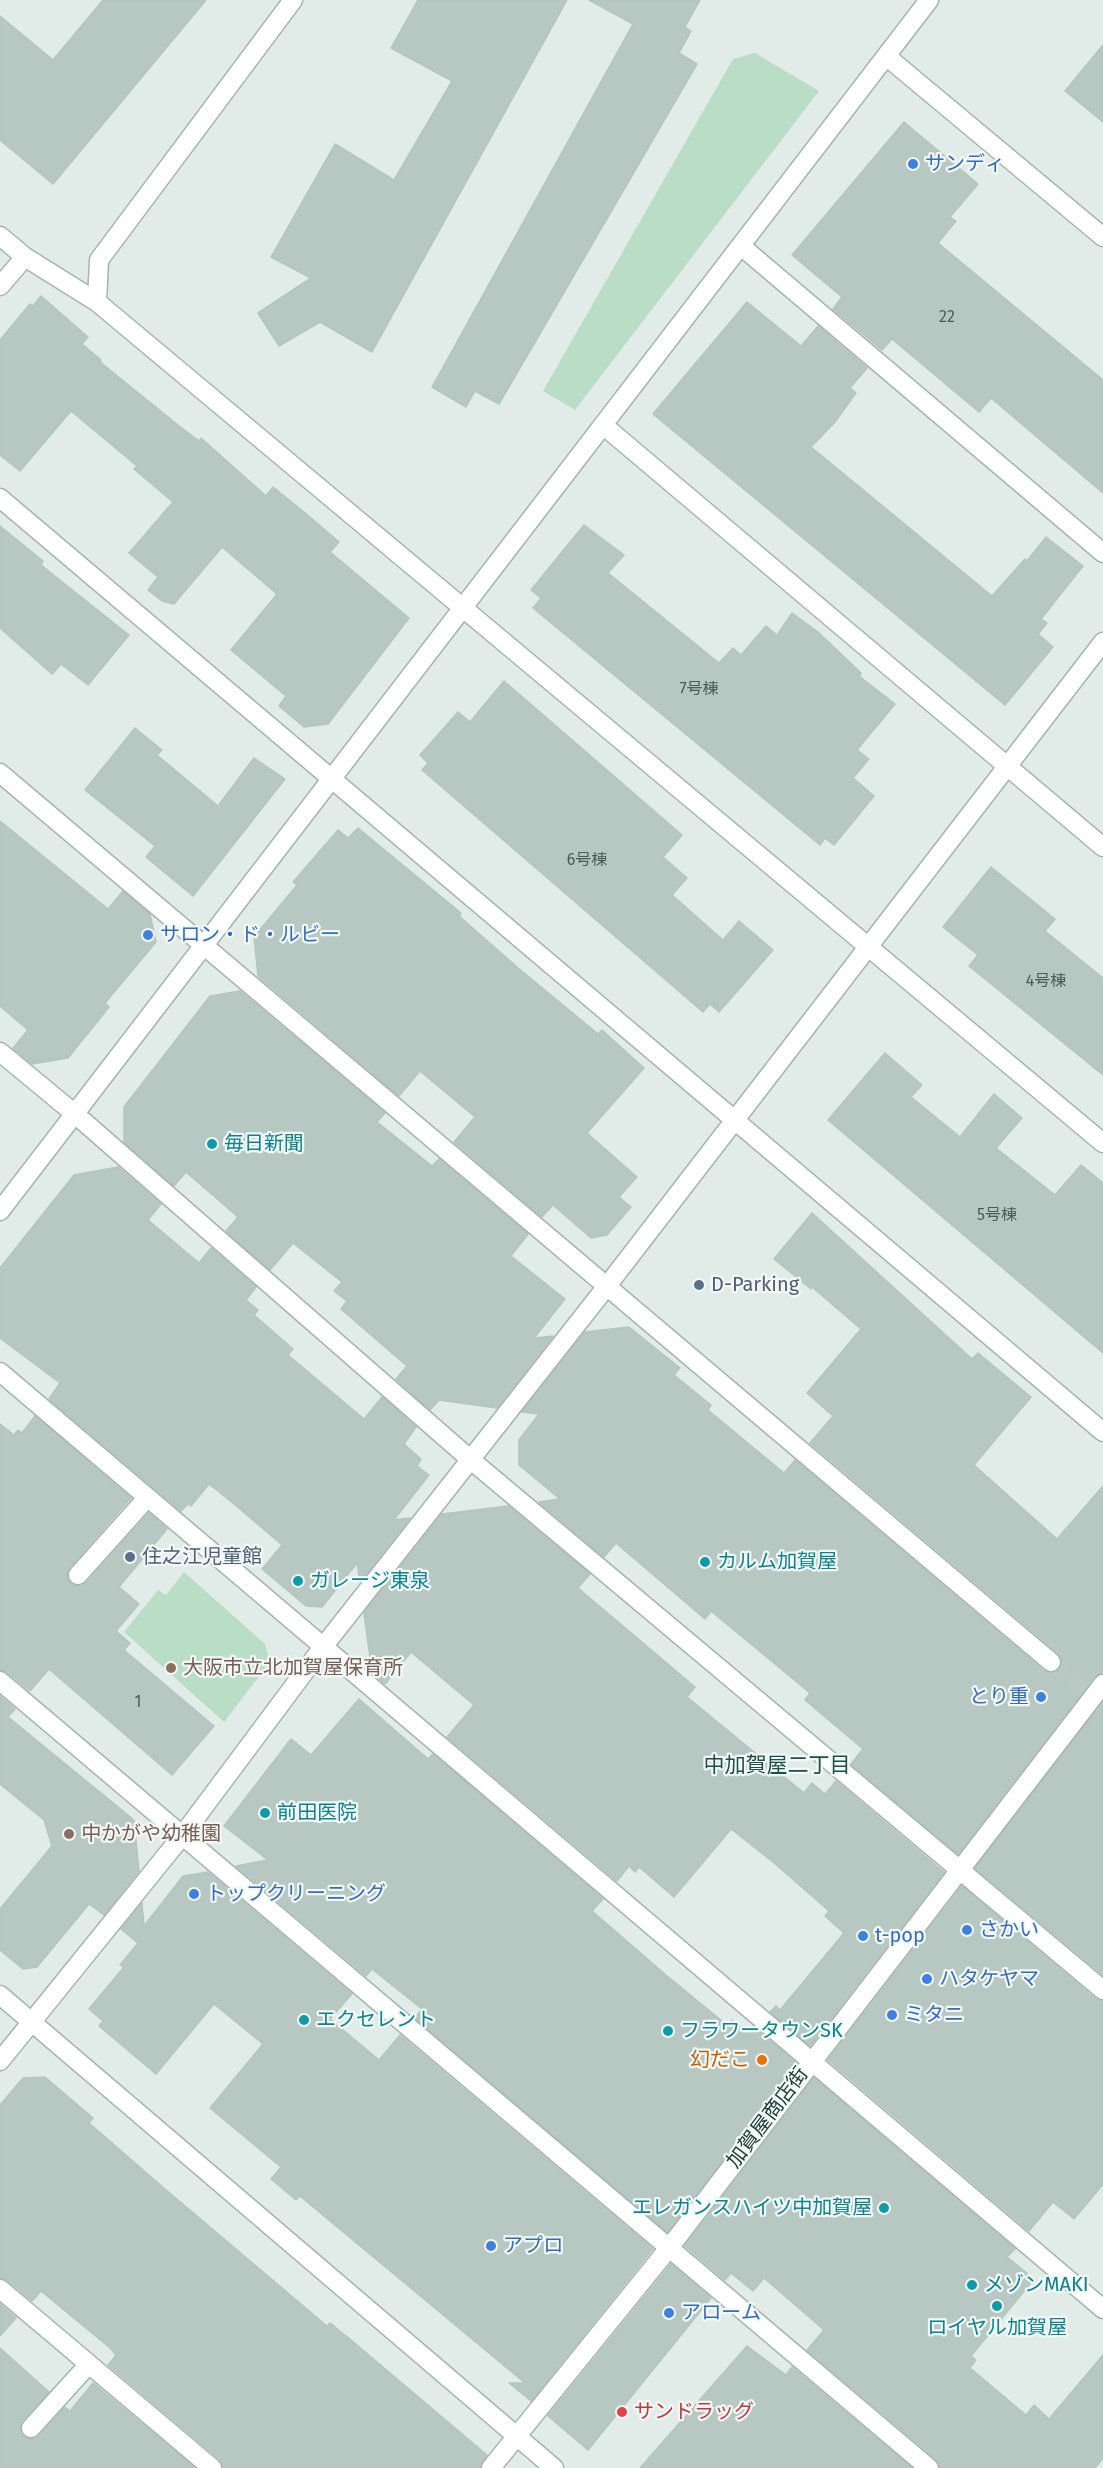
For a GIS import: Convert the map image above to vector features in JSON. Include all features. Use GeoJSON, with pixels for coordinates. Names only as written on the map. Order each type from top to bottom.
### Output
{"type":"FeatureCollection","features":[{"type":"Feature","properties":{"kind":"street"},"geometry":{"type":"LineString","coordinates":[[97,302],[99,260],[293,0]]}},
{"type":"Feature","properties":{"kind":"street"},"geometry":{"type":"LineString","coordinates":[[0,1211],[205,947],[462,607],[929,0]]}},
{"type":"Feature","properties":{"kind":"street"},"geometry":{"type":"LineString","coordinates":[[886,56],[1103,237]]}},
{"type":"Feature","properties":{"kind":"street"},"geometry":{"type":"LineString","coordinates":[[0,236],[25,257],[97,302],[1103,1143]]}},
{"type":"Feature","properties":{"kind":"street"},"geometry":{"type":"LineString","coordinates":[[741,246],[1103,553]]}},
{"type":"Feature","properties":{"kind":"street"},"geometry":{"type":"LineString","coordinates":[[0,286],[25,257]]}},
{"type":"Feature","properties":{"kind":"street"},"geometry":{"type":"LineString","coordinates":[[603,425],[1103,847]]}},
{"type":"Feature","properties":{"kind":"street"},"geometry":{"type":"LineString","coordinates":[[0,498],[1103,1432]]}},
{"type":"Feature","properties":{"kind":"street"},"geometry":{"type":"LineString","coordinates":[[0,2061],[182,1836],[323,1647],[607,1286],[1103,642]]}},
{"type":"Feature","properties":{"kind":"street"},"geometry":{"type":"LineString","coordinates":[[0,773],[1051,1662]]}},
{"type":"Feature","properties":{"kind":"street"},"geometry":{"type":"LineString","coordinates":[[0,1052],[75,1114],[471,1460],[1103,1990]]}},
{"type":"Feature","properties":{"kind":"street"},"geometry":{"type":"LineString","coordinates":[[0,1372],[1103,2309]]}},
{"type":"Feature","properties":{"kind":"street"},"geometry":{"type":"LineString","coordinates":[[78,1575],[147,1498]]}},
{"type":"Feature","properties":{"kind":"street"},"geometry":{"type":"LineString","coordinates":[[0,1681],[928,2468]]}},
{"type":"Feature","properties":{"kind":"street","name":"加賀屋商店街"},"geometry":{"type":"LineString","coordinates":[[491,2468],[669,2248],[810,2061],[960,1872],[1103,1683]]}},
{"type":"Feature","properties":{"kind":"street"},"geometry":{"type":"LineString","coordinates":[[0,1995],[554,2468]]}},
{"type":"Feature","properties":{"kind":"street"},"geometry":{"type":"LineString","coordinates":[[0,2289],[212,2468]]}},
{"type":"Feature","properties":{"kind":"street"},"geometry":{"type":"LineString","coordinates":[[31,2428],[89,2364]]}},
{"type":"Feature","properties":{"kind":"green space"},"geometry":{"type":"Polygon","coordinates":[[[755,53],[819,91],[575,410],[543,391],[733,59],[755,53]]]}},
{"type":"Feature","properties":{"kind":"green space"},"geometry":{"type":"Polygon","coordinates":[[[184,1572],[265,1644],[270,1662],[224,1722],[124,1632],[158,1590],[166,1595],[184,1572]]]}},
{"type":"Feature","properties":{"kind":"building"},"geometry":{"type":"Polygon","coordinates":[[[103,0],[206,0],[53,184],[0,140],[0,16],[53,60],[103,0]]]}},
{"type":"Feature","properties":{"kind":"building"},"geometry":{"type":"Polygon","coordinates":[[[418,0],[567,0],[372,352],[320,322],[279,346],[258,313],[311,278],[271,257],[335,144],[394,180],[452,81],[391,48],[418,0]]]}},
{"type":"Feature","properties":{"kind":"building"},"geometry":{"type":"Polygon","coordinates":[[[589,0],[700,0],[685,27],[691,31],[679,53],[697,64],[499,404],[475,391],[466,407],[432,387],[633,24],[589,0]]]}},
{"type":"Feature","properties":{"kind":"building"},"geometry":{"type":"Polygon","coordinates":[[[1103,45],[1103,122],[1065,91],[1103,45]]]}},
{"type":"Feature","properties":{"kind":"building"},"geometry":{"type":"Polygon","coordinates":[[[904,122],[978,184],[950,217],[956,221],[938,243],[1103,380],[1103,493],[991,398],[979,412],[892,339],[882,350],[833,309],[842,297],[792,255],[904,122]]]}},
{"type":"Feature","properties":{"kind":"building"},"geometry":{"type":"Polygon","coordinates":[[[41,296],[88,337],[82,344],[101,360],[100,362],[199,441],[201,438],[266,496],[273,487],[339,542],[330,552],[409,618],[328,724],[304,727],[279,706],[286,696],[231,650],[277,594],[222,547],[174,604],[162,601],[148,590],[158,577],[129,553],[173,502],[134,469],[137,466],[71,411],[20,471],[0,455],[0,340],[30,304],[33,306],[41,296]]]}},
{"type":"Feature","properties":{"kind":"building"},"geometry":{"type":"Polygon","coordinates":[[[747,302],[801,346],[818,326],[867,368],[850,388],[856,393],[835,422],[811,447],[992,596],[1025,559],[1027,561],[1046,537],[1083,566],[1041,619],[1047,623],[1038,634],[1053,647],[1005,705],[653,414],[747,302]]]}},
{"type":"Feature","properties":{"kind":"building"},"geometry":{"type":"Polygon","coordinates":[[[584,525],[624,555],[608,573],[719,663],[733,648],[741,655],[766,626],[777,635],[792,613],[818,632],[861,673],[859,676],[895,704],[857,750],[869,759],[853,778],[874,796],[834,845],[825,838],[820,845],[533,608],[541,598],[531,590],[584,525]]]}},
{"type":"Feature","properties":{"kind":"building"},"geometry":{"type":"Polygon","coordinates":[[[0,526],[43,561],[41,565],[129,635],[88,685],[61,664],[52,674],[0,628],[0,526]]]}},
{"type":"Feature","properties":{"kind":"building"},"geometry":{"type":"Polygon","coordinates":[[[504,681],[682,835],[663,857],[687,878],[672,895],[723,940],[739,921],[773,950],[719,1012],[710,1004],[703,1012],[422,770],[428,763],[420,755],[458,712],[470,722],[504,681]]]}},
{"type":"Feature","properties":{"kind":"building"},"geometry":{"type":"Polygon","coordinates":[[[135,728],[162,750],[157,755],[218,806],[254,758],[285,779],[193,896],[146,857],[155,846],[85,790],[135,728]]]}},
{"type":"Feature","properties":{"kind":"building"},"geometry":{"type":"Polygon","coordinates":[[[0,821],[108,909],[123,891],[150,914],[156,942],[105,1003],[109,1007],[68,1058],[32,1064],[13,1048],[28,1030],[0,1006],[0,821]]]}},
{"type":"Feature","properties":{"kind":"building"},"geometry":{"type":"Polygon","coordinates":[[[358,828],[461,913],[459,916],[517,967],[598,1034],[602,1030],[644,1068],[587,1133],[637,1177],[619,1197],[631,1207],[607,1235],[591,1238],[553,1205],[542,1217],[454,1142],[475,1117],[420,1071],[399,1096],[258,976],[254,937],[297,885],[293,882],[338,830],[348,838],[358,828]]]}},
{"type":"Feature","properties":{"kind":"building"},"geometry":{"type":"Polygon","coordinates":[[[991,867],[1055,919],[1045,931],[1103,978],[1103,1075],[969,966],[978,955],[943,927],[991,867]]]}},
{"type":"Feature","properties":{"kind":"building"},"geometry":{"type":"Polygon","coordinates":[[[240,991],[385,1113],[377,1122],[432,1166],[439,1159],[528,1234],[511,1256],[565,1299],[534,1338],[553,1336],[497,1408],[439,1400],[430,1410],[396,1379],[407,1366],[341,1309],[347,1301],[334,1291],[342,1282],[293,1243],[270,1270],[226,1231],[238,1217],[186,1172],[174,1186],[124,1142],[124,1107],[210,996],[240,991]]]}},
{"type":"Feature","properties":{"kind":"building"},"geometry":{"type":"Polygon","coordinates":[[[885,1053],[922,1085],[911,1097],[960,1137],[994,1094],[1022,1118],[996,1148],[1055,1195],[1081,1165],[1103,1183],[1103,1353],[828,1120],[885,1053]]]}},
{"type":"Feature","properties":{"kind":"building"},"geometry":{"type":"Polygon","coordinates":[[[118,1167],[161,1204],[148,1220],[199,1263],[211,1248],[256,1287],[246,1300],[258,1310],[254,1315],[293,1349],[288,1355],[364,1419],[382,1397],[416,1427],[404,1444],[421,1459],[417,1466],[429,1475],[394,1520],[410,1518],[360,1582],[357,1563],[322,1607],[306,1606],[262,1569],[282,1545],[234,1504],[209,1484],[191,1506],[188,1504],[181,1511],[49,1399],[60,1383],[0,1338],[0,1268],[74,1175],[118,1167]]]}},
{"type":"Feature","properties":{"kind":"building"},"geometry":{"type":"Polygon","coordinates":[[[812,1213],[972,1359],[978,1353],[1031,1397],[974,1465],[1057,1539],[1103,1486],[1103,1673],[1094,1677],[958,1854],[851,1764],[863,1749],[805,1700],[810,1693],[711,1611],[705,1619],[616,1543],[604,1557],[539,1502],[560,1499],[519,1465],[519,1440],[539,1414],[522,1412],[585,1332],[629,1327],[680,1368],[674,1375],[711,1405],[708,1410],[784,1473],[795,1460],[1044,1671],[1050,1673],[1059,1670],[1062,1663],[1058,1653],[810,1443],[833,1416],[807,1393],[861,1329],[812,1287],[811,1289],[774,1259],[812,1213]]]}},
{"type":"Feature","properties":{"kind":"building"},"geometry":{"type":"Polygon","coordinates":[[[35,1416],[131,1498],[70,1567],[67,1578],[71,1584],[81,1586],[86,1583],[149,1513],[167,1529],[119,1587],[139,1604],[116,1631],[130,1643],[124,1650],[214,1726],[172,1775],[49,1669],[30,1691],[7,1672],[0,1670],[0,1424],[14,1435],[18,1430],[22,1433],[35,1416]]]}},
{"type":"Feature","properties":{"kind":"building"},"geometry":{"type":"Polygon","coordinates":[[[508,1506],[590,1574],[578,1588],[695,1687],[687,1697],[804,1793],[812,1783],[825,1794],[836,1781],[944,1872],[810,2046],[770,2012],[776,2006],[780,2010],[844,1933],[825,1916],[829,1911],[773,1862],[731,1829],[674,1897],[639,1867],[635,1872],[629,1866],[617,1881],[447,1737],[474,1705],[411,1652],[385,1684],[372,1673],[364,1613],[442,1514],[508,1506]]]}},
{"type":"Feature","properties":{"kind":"building","name":"中かがや幼稚園"},"geometry":{"type":"Polygon","coordinates":[[[0,1696],[15,1709],[8,1717],[134,1820],[139,1871],[104,1915],[89,1904],[37,1967],[23,1969],[0,1950],[0,1909],[52,1846],[44,1820],[0,1784],[0,1696]]]}},
{"type":"Feature","properties":{"kind":"building"},"geometry":{"type":"Polygon","coordinates":[[[359,1699],[428,1759],[433,1754],[603,1899],[592,1911],[666,1975],[728,2026],[732,2020],[750,2034],[756,2029],[797,2064],[667,2232],[415,2018],[422,2009],[372,1969],[366,1976],[236,1866],[268,1860],[224,1826],[291,1739],[311,1755],[359,1699]]]}},
{"type":"Feature","properties":{"kind":"building"},"geometry":{"type":"Polygon","coordinates":[[[1103,1702],[1103,1975],[975,1868],[1103,1702]]]}},
{"type":"Feature","properties":{"kind":"building"},"geometry":{"type":"Polygon","coordinates":[[[208,1872],[352,1994],[330,2019],[379,2060],[400,2035],[653,2249],[531,2401],[509,2383],[525,2383],[300,2196],[296,2200],[271,2179],[281,2167],[210,2108],[263,2044],[214,2004],[156,2074],[99,2026],[103,2021],[89,2009],[124,1967],[120,1965],[138,1943],[121,1929],[142,1903],[144,1926],[183,1876],[208,1872]]]}},
{"type":"Feature","properties":{"kind":"building"},"geometry":{"type":"Polygon","coordinates":[[[962,1886],[1096,1999],[1103,2001],[1103,2184],[1074,2219],[1053,2202],[1029,2231],[828,2060],[962,1886]]]}},
{"type":"Feature","properties":{"kind":"building"},"geometry":{"type":"Polygon","coordinates":[[[45,2077],[93,2118],[89,2123],[165,2189],[327,2326],[330,2323],[487,2455],[480,2468],[223,2468],[219,2459],[108,2365],[116,2355],[109,2347],[41,2291],[32,2301],[7,2280],[0,2278],[0,2105],[23,2078],[45,2077]]]}},
{"type":"Feature","properties":{"kind":"building"},"geometry":{"type":"Polygon","coordinates":[[[814,2078],[1015,2249],[1007,2257],[1034,2279],[971,2356],[976,2360],[970,2368],[1026,2415],[1034,2405],[1049,2419],[1103,2355],[1103,2458],[1095,2468],[940,2468],[936,2459],[807,2350],[824,2330],[764,2278],[753,2291],[731,2273],[725,2280],[685,2246],[814,2078]]]}},
{"type":"Feature","properties":{"kind":"building"},"geometry":{"type":"Polygon","coordinates":[[[671,2264],[711,2298],[588,2450],[548,2416],[671,2264]]]}},
{"type":"Feature","properties":{"kind":"building"},"geometry":{"type":"Polygon","coordinates":[[[0,2304],[16,2318],[0,2336],[0,2304]]]}},
{"type":"Feature","properties":{"kind":"building"},"geometry":{"type":"Polygon","coordinates":[[[747,2346],[786,2375],[792,2367],[912,2468],[640,2468],[747,2346]]]}},
{"type":"Feature","properties":{"kind":"building"},"geometry":{"type":"Polygon","coordinates":[[[0,2348],[49,2392],[22,2421],[20,2431],[24,2437],[34,2439],[39,2436],[65,2407],[70,2411],[93,2383],[195,2468],[0,2468],[0,2348]]]}},
{"type":"Feature","properties":{"kind":"tunnel"},"geometry":{"type":"LineString","coordinates":[[1051,1662],[1103,1706]]}},
{"type":"Feature","properties":{"kind":"place","name":"サンディ"},"geometry":{"type":"Point","coordinates":[913,164]}},
{"type":"Feature","properties":{"kind":"place","name":"サロン・ド・ルビー"},"geometry":{"type":"Point","coordinates":[148,935]}},
{"type":"Feature","properties":{"kind":"place","name":"毎日新聞"},"geometry":{"type":"Point","coordinates":[212,1144]}},
{"type":"Feature","properties":{"kind":"place","name":"D-Parking"},"geometry":{"type":"Point","coordinates":[699,1285]}},
{"type":"Feature","properties":{"kind":"place","name":"住之江児童館"},"geometry":{"type":"Point","coordinates":[130,1557]}},
{"type":"Feature","properties":{"kind":"place","name":"カルム加賀屋"},"geometry":{"type":"Point","coordinates":[705,1562]}},
{"type":"Feature","properties":{"kind":"place","name":"ガレージ東泉"},"geometry":{"type":"Point","coordinates":[298,1581]}},
{"type":"Feature","properties":{"kind":"place","name":"大阪市立北加賀屋保育所"},"geometry":{"type":"Point","coordinates":[171,1668]}},
{"type":"Feature","properties":{"kind":"place","name":"とり重"},"geometry":{"type":"Point","coordinates":[1041,1697]}},
{"type":"Feature","properties":{"kind":"place","name":"前田医院"},"geometry":{"type":"Point","coordinates":[265,1813]}},
{"type":"Feature","properties":{"kind":"place","name":"中かがや幼稚園"},"geometry":{"type":"Point","coordinates":[69,1834]}},
{"type":"Feature","properties":{"kind":"place","name":"トップクリーニング"},"geometry":{"type":"Point","coordinates":[194,1894]}},
{"type":"Feature","properties":{"kind":"place","name":"さかい"},"geometry":{"type":"Point","coordinates":[967,1930]}},
{"type":"Feature","properties":{"kind":"place","name":"t-pop"},"geometry":{"type":"Point","coordinates":[863,1936]}},
{"type":"Feature","properties":{"kind":"place","name":"ハタケヤマ"},"geometry":{"type":"Point","coordinates":[927,1979]}},
{"type":"Feature","properties":{"kind":"place","name":"ミタニ"},"geometry":{"type":"Point","coordinates":[892,2015]}},
{"type":"Feature","properties":{"kind":"place","name":"エクセレント"},"geometry":{"type":"Point","coordinates":[304,2020]}},
{"type":"Feature","properties":{"kind":"place","name":"フラワータウンSK"},"geometry":{"type":"Point","coordinates":[668,2031]}},
{"type":"Feature","properties":{"kind":"place","name":"幻だこ"},"geometry":{"type":"Point","coordinates":[762,2060]}},
{"type":"Feature","properties":{"kind":"place","name":"エレガンスハイツ中加賀屋"},"geometry":{"type":"Point","coordinates":[884,2208]}},
{"type":"Feature","properties":{"kind":"place","name":"アプロ"},"geometry":{"type":"Point","coordinates":[491,2246]}},
{"type":"Feature","properties":{"kind":"place","name":"メゾンMAKI"},"geometry":{"type":"Point","coordinates":[972,2285]}},
{"type":"Feature","properties":{"kind":"place","name":"ロイヤル加賀屋"},"geometry":{"type":"Point","coordinates":[997,2306]}},
{"type":"Feature","properties":{"kind":"place","name":"アローム"},"geometry":{"type":"Point","coordinates":[669,2313]}},
{"type":"Feature","properties":{"kind":"place","name":"サンドラッグ"},"geometry":{"type":"Point","coordinates":[622,2412]}},
{"type":"Feature","properties":{"kind":"district","name":"中加賀屋二丁目"},"geometry":{"type":"Point","coordinates":[777,1766]}}]}
